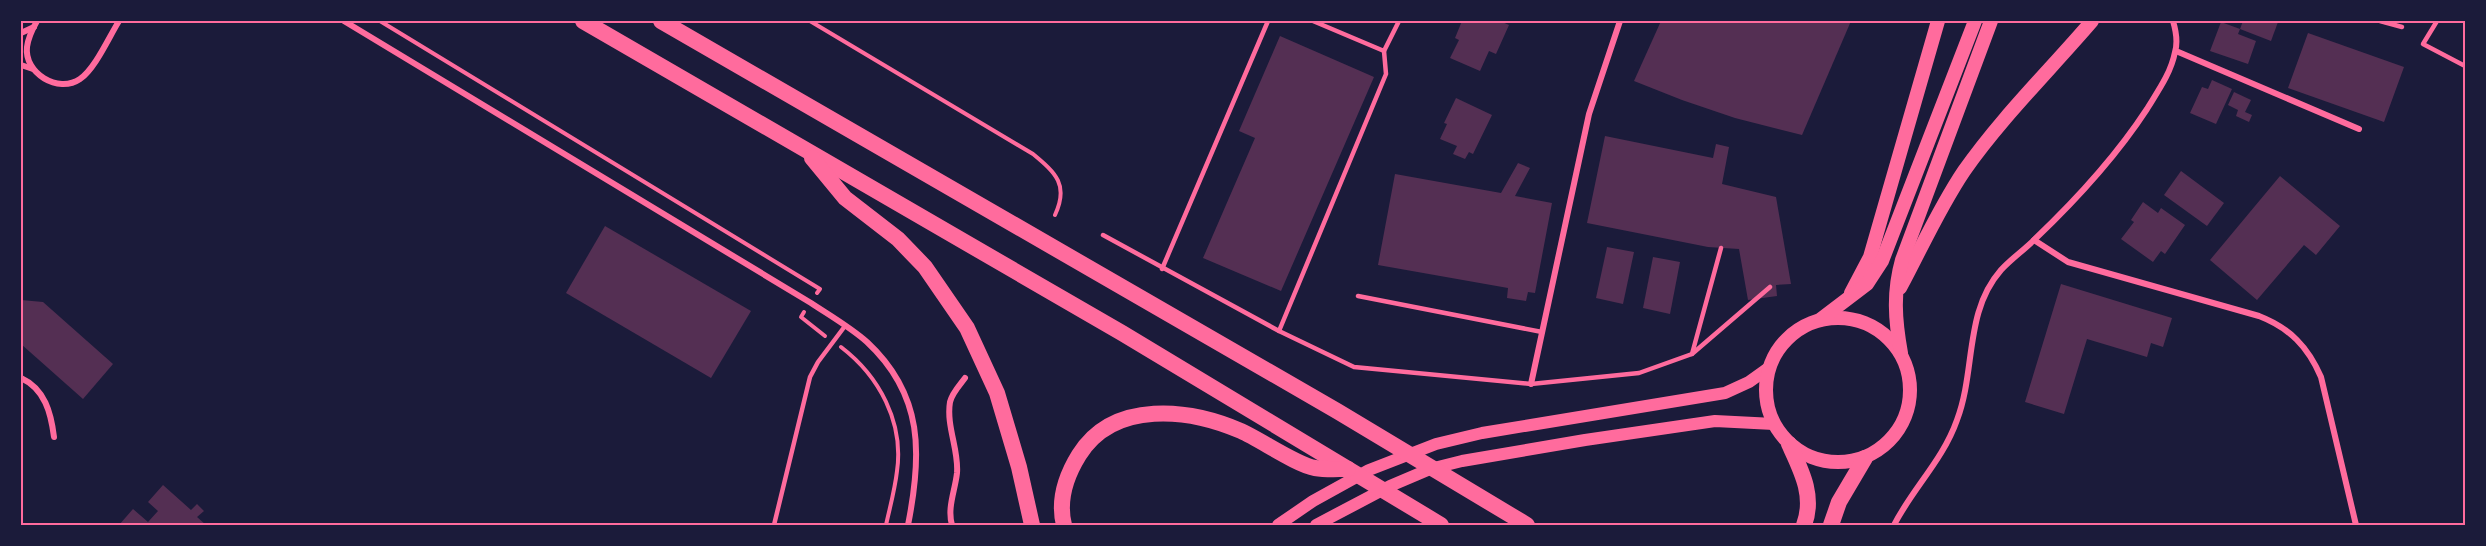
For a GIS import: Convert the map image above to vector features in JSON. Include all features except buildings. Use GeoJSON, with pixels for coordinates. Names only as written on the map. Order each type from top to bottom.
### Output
{"type":"FeatureCollection","features":[{"type":"Feature","properties":{"kind":"highway"},"geometry":{"type":"LineString","coordinates":[[583,21],[1122,333],[1441,525]]}},
{"type":"Feature","properties":{"kind":"highway"},"geometry":{"type":"LineString","coordinates":[[660,21],[1308,394],[1527,525]]}},
{"type":"Feature","properties":{"kind":"highway"},"geometry":{"type":"LineString","coordinates":[[806,150],[845,198],[898,239],[925,267],[967,328],[997,393],[1019,467],[1032,525]]}},
{"type":"Feature","properties":{"kind":"highway"},"geometry":{"type":"LineString","coordinates":[[1064,525],[1062,507],[1064,489],[1068,475],[1082,449],[1101,432],[1119,421],[1144,414],[1206,418],[1242,431],[1314,468],[1350,469]]}},
{"type":"Feature","properties":{"kind":"highway"},"geometry":{"type":"LineString","coordinates":[[1789,444],[1804,478],[1808,499],[1804,525]]}},
{"type":"Feature","properties":{"kind":"highway"},"geometry":{"type":"LineString","coordinates":[[1832,525],[1839,502],[1865,458]]}},
{"type":"Feature","properties":{"kind":"main road"},"geometry":{"type":"LineString","coordinates":[[1849,298],[1870,257],[1938,21]]}},
{"type":"Feature","properties":{"kind":"main road"},"geometry":{"type":"LineString","coordinates":[[1975,21],[1882,261],[1867,284],[1820,320],[1798,330],[1781,346],[1770,367],[1766,386],[1767,405],[1774,424],[1789,444],[1806,455],[1825,462],[1845,462],[1865,458],[1886,445],[1902,425],[1910,401],[1910,376],[1901,353],[1895,317],[1896,282],[1902,260],[1991,21]]}},
{"type":"Feature","properties":{"kind":"main road"},"geometry":{"type":"LineString","coordinates":[[1895,298],[1934,222],[1964,172],[1983,146],[2092,21]]}},
{"type":"Feature","properties":{"kind":"main road"},"geometry":{"type":"LineString","coordinates":[[1820,320],[1839,318],[1857,320],[1874,327],[1889,338],[1901,353]]}},
{"type":"Feature","properties":{"kind":"main road"},"geometry":{"type":"LineString","coordinates":[[1278,525],[1331,490],[1397,458],[1436,444],[1482,433],[1725,393],[1749,382],[1770,367]]}},
{"type":"Feature","properties":{"kind":"main road"},"geometry":{"type":"LineString","coordinates":[[1316,525],[1374,493],[1430,469],[1474,458],[1715,421],[1774,424]]}},
{"type":"Feature","properties":{"kind":"street"},"geometry":{"type":"LineString","coordinates":[[21,65],[33,69],[54,83],[68,83],[80,79],[90,68],[119,21]]}},
{"type":"Feature","properties":{"kind":"street"},"geometry":{"type":"LineString","coordinates":[[344,21],[811,303],[867,342],[888,366],[913,418],[918,458],[917,477],[908,525]]}},
{"type":"Feature","properties":{"kind":"street"},"geometry":{"type":"LineString","coordinates":[[1531,384],[1589,114],[1620,21]]}},
{"type":"Feature","properties":{"kind":"street"},"geometry":{"type":"LineString","coordinates":[[1894,525],[1930,473],[1957,421],[1969,378],[1973,330],[1978,309],[1987,289],[2002,269],[2096,179],[2118,152],[2160,88],[2176,51],[2176,32],[2173,21]]}},
{"type":"Feature","properties":{"kind":"street"},"geometry":{"type":"LineString","coordinates":[[33,69],[27,48],[35,24]]}},
{"type":"Feature","properties":{"kind":"street"},"geometry":{"type":"LineString","coordinates":[[21,33],[35,24]]}},
{"type":"Feature","properties":{"kind":"street"},"geometry":{"type":"LineString","coordinates":[[2176,51],[2359,129]]}},
{"type":"Feature","properties":{"kind":"street"},"geometry":{"type":"LineString","coordinates":[[2034,240],[2068,262],[2259,316],[2276,322],[2291,333],[2313,359],[2321,377],[2356,525]]}},
{"type":"Feature","properties":{"kind":"street"},"geometry":{"type":"LineString","coordinates":[[21,378],[37,389],[45,401],[51,416],[54,437]]}},
{"type":"Feature","properties":{"kind":"street"},"geometry":{"type":"LineString","coordinates":[[952,525],[950,509],[957,473],[957,456],[950,416],[950,401],[955,390],[965,378]]}},
{"type":"Feature","properties":{"kind":"lane"},"geometry":{"type":"LineString","coordinates":[[1162,269],[1268,21]]}},
{"type":"Feature","properties":{"kind":"lane"},"geometry":{"type":"LineString","coordinates":[[1313,21],[1384,51]]}},
{"type":"Feature","properties":{"kind":"lane"},"geometry":{"type":"LineString","coordinates":[[1279,331],[1386,74],[1384,51],[1399,21]]}},
{"type":"Feature","properties":{"kind":"lane"},"geometry":{"type":"LineString","coordinates":[[2380,21],[2402,27]]}},
{"type":"Feature","properties":{"kind":"lane"},"geometry":{"type":"LineString","coordinates":[[2437,21],[2423,44],[2465,66]]}},
{"type":"Feature","properties":{"kind":"lane"},"geometry":{"type":"LineString","coordinates":[[1103,235],[1279,331],[1354,367],[1376,371],[1531,384],[1639,373],[1692,354],[1770,286]]}},
{"type":"Feature","properties":{"kind":"lane"},"geometry":{"type":"LineString","coordinates":[[1692,354],[1721,248]]}},
{"type":"Feature","properties":{"kind":"lane"},"geometry":{"type":"LineString","coordinates":[[1358,296],[1542,332]]}},
{"type":"Feature","properties":{"kind":"lane"},"geometry":{"type":"LineString","coordinates":[[774,525],[803,396],[810,377],[832,341],[845,326]]}},
{"type":"Feature","properties":{"kind":"path"},"geometry":{"type":"LineString","coordinates":[[380,21],[820,289]]}},
{"type":"Feature","properties":{"kind":"path"},"geometry":{"type":"LineString","coordinates":[[810,21],[1033,154],[1060,181],[1062,200],[1055,215]]}},
{"type":"Feature","properties":{"kind":"path"},"geometry":{"type":"LineString","coordinates":[[801,317],[865,367],[875,379],[896,431],[898,470],[886,525]]}}]}
